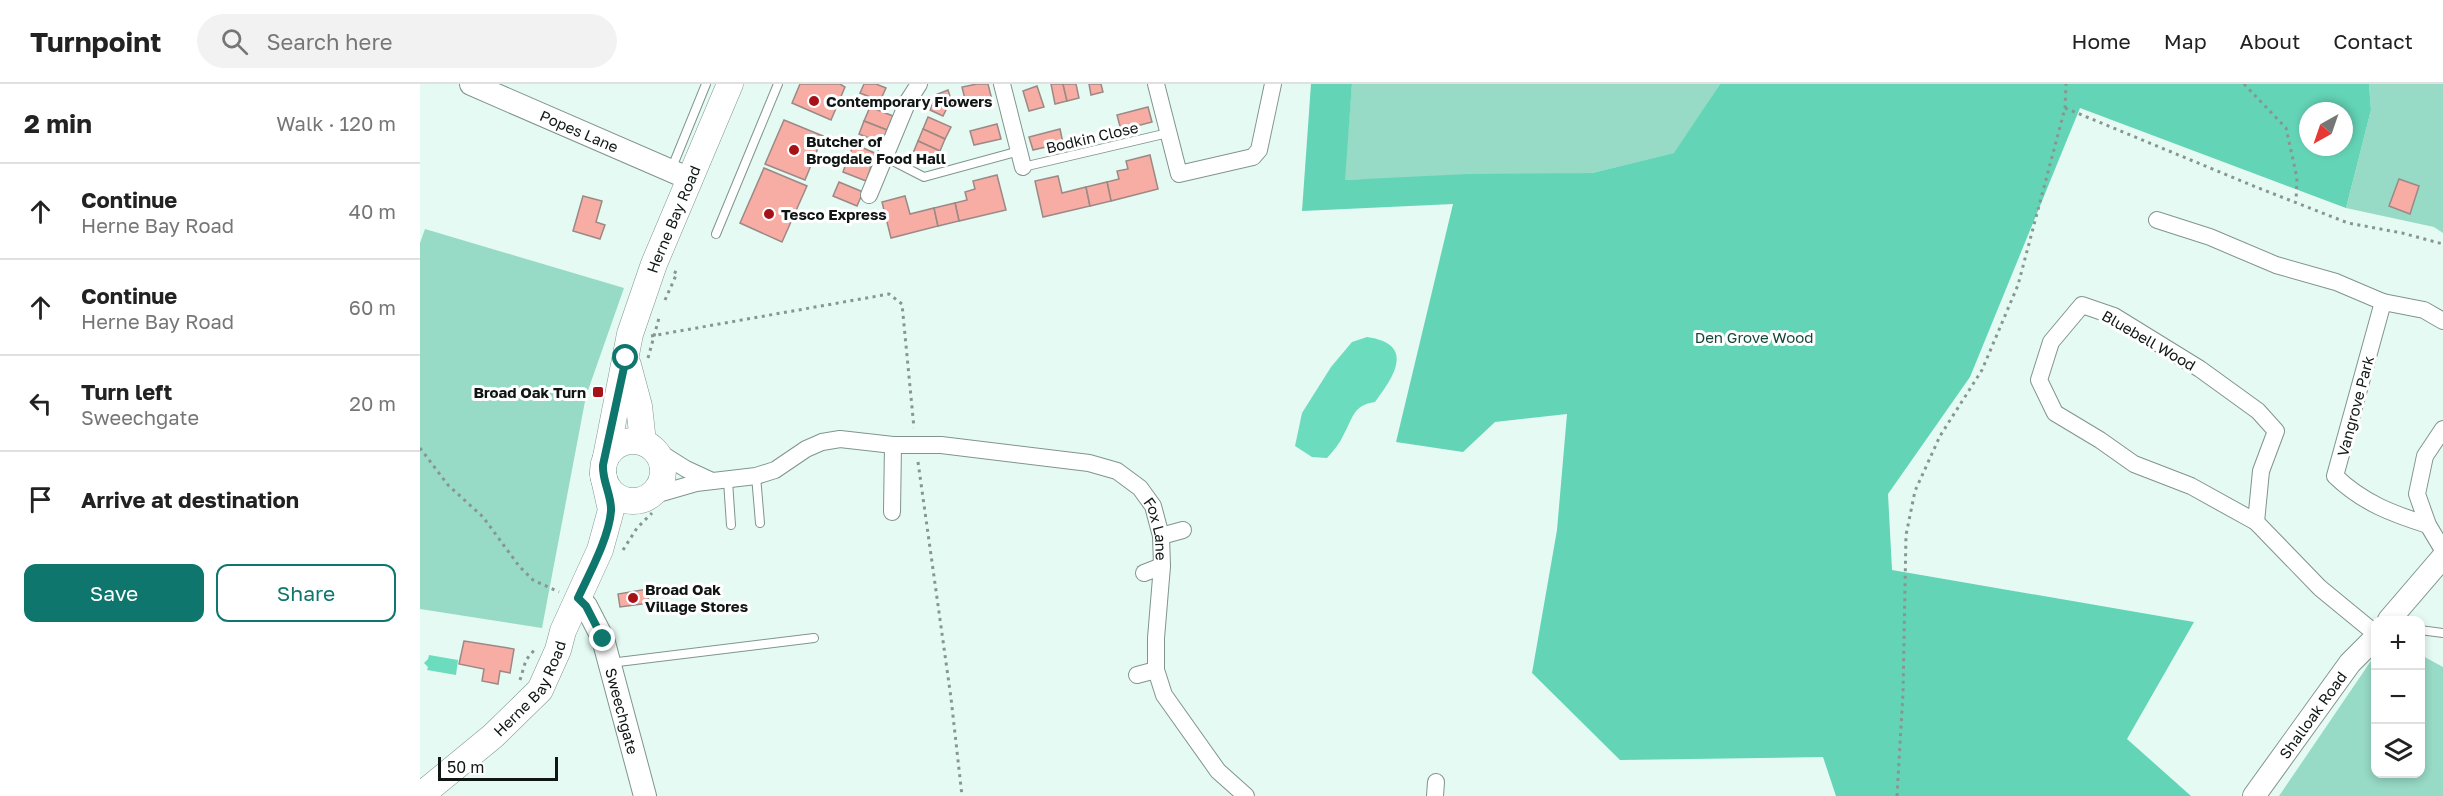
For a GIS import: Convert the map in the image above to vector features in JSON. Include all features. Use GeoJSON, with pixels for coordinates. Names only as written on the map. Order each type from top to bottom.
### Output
{"type":"FeatureCollection","features":[{"type":"Feature","properties":{"kind":"main road","name":"Herne Bay Road"},"geometry":{"type":"LineString","coordinates":[[611,550],[611,510],[604,466],[639,349],[654,264],[680,175],[730,84]]}},
{"type":"Feature","properties":{"kind":"main road"},"geometry":{"type":"LineString","coordinates":[[639,349],[639,406],[646,443],[660,457],[664,473],[650,501],[627,501],[618,498],[610,492],[604,466],[611,450],[626,441],[646,443]]}},
{"type":"Feature","properties":{"kind":"main road","name":"Herne Bay Road"},"geometry":{"type":"LineString","coordinates":[[420,796],[494,736],[540,690],[578,598],[611,550],[650,501]]}},
{"type":"Feature","properties":{"kind":"street"},"geometry":{"type":"LineString","coordinates":[[869,195],[908,101],[919,84]]}},
{"type":"Feature","properties":{"kind":"street"},"geometry":{"type":"LineString","coordinates":[[1002,84],[1021,159]]}},
{"type":"Feature","properties":{"kind":"street"},"geometry":{"type":"LineString","coordinates":[[1156,84],[1179,174],[1253,157],[1259,150],[1273,84]]}},
{"type":"Feature","properties":{"kind":"street","name":"Popes Lane"},"geometry":{"type":"LineString","coordinates":[[482,86],[680,175]]}},
{"type":"Feature","properties":{"kind":"street"},"geometry":{"type":"LineString","coordinates":[[2157,220],[2210,237],[2276,265],[2336,282],[2383,302],[2424,310],[2443,321]]}},
{"type":"Feature","properties":{"kind":"street","name":"Vangrove Park"},"geometry":{"type":"LineString","coordinates":[[2383,302],[2335,476],[2347,488],[2388,513],[2428,525]]}},
{"type":"Feature","properties":{"kind":"street","name":"Bluebell Wood"},"geometry":{"type":"LineString","coordinates":[[2256,522],[2261,471],[2276,431],[2259,411],[2200,369],[2114,316],[2082,304],[2051,342],[2039,380],[2055,413],[2134,464],[2191,486],[2256,522],[2320,588],[2371,631]]}},
{"type":"Feature","properties":{"kind":"street"},"geometry":{"type":"LineString","coordinates":[[2443,429],[2425,456],[2417,494],[2428,525],[2443,550]]}},
{"type":"Feature","properties":{"kind":"street","name":"Fox Lane"},"geometry":{"type":"LineString","coordinates":[[650,501],[682,486],[756,476],[775,470],[806,449],[822,442],[840,439],[893,446],[941,445],[1089,464],[1116,471],[1140,488],[1153,506],[1161,536],[1162,566],[1156,638],[1156,670],[1164,695],[1183,725],[1218,771],[1246,796]]}},
{"type":"Feature","properties":{"kind":"street"},"geometry":{"type":"LineString","coordinates":[[646,443],[686,469],[720,481]]}},
{"type":"Feature","properties":{"kind":"street"},"geometry":{"type":"LineString","coordinates":[[892,512],[893,446]]}},
{"type":"Feature","properties":{"kind":"street"},"geometry":{"type":"LineString","coordinates":[[1161,536],[1183,530]]}},
{"type":"Feature","properties":{"kind":"street"},"geometry":{"type":"LineString","coordinates":[[2395,616],[2443,557]]}},
{"type":"Feature","properties":{"kind":"street"},"geometry":{"type":"LineString","coordinates":[[1144,573],[1162,566]]}},
{"type":"Feature","properties":{"kind":"street","name":"Sweechgate"},"geometry":{"type":"LineString","coordinates":[[578,598],[586,606],[603,639],[645,796]]}},
{"type":"Feature","properties":{"kind":"street","name":"Shalloak Road"},"geometry":{"type":"LineString","coordinates":[[2254,796],[2350,663],[2371,640]]}},
{"type":"Feature","properties":{"kind":"street"},"geometry":{"type":"LineString","coordinates":[[1137,675],[1156,670]]}},
{"type":"Feature","properties":{"kind":"lane"},"geometry":{"type":"LineString","coordinates":[[680,175],[706,84]]}},
{"type":"Feature","properties":{"kind":"lane"},"geometry":{"type":"LineString","coordinates":[[716,234],[778,84]]}},
{"type":"Feature","properties":{"kind":"lane","name":"Bodkin Close"},"geometry":{"type":"LineString","coordinates":[[885,157],[924,177],[1168,133]]}},
{"type":"Feature","properties":{"kind":"lane"},"geometry":{"type":"LineString","coordinates":[[756,476],[760,523]]}},
{"type":"Feature","properties":{"kind":"lane"},"geometry":{"type":"LineString","coordinates":[[720,481],[731,525]]}},
{"type":"Feature","properties":{"kind":"lane"},"geometry":{"type":"LineString","coordinates":[[2425,631],[2443,633]]}},
{"type":"Feature","properties":{"kind":"lane"},"geometry":{"type":"LineString","coordinates":[[610,663],[814,638]]}},
{"type":"Feature","properties":{"kind":"path"},"geometry":{"type":"LineString","coordinates":[[1897,796],[1904,693],[1906,535],[1915,491],[1940,436],[1982,370],[2018,285],[2066,108],[2066,84]]}},
{"type":"Feature","properties":{"kind":"path"},"geometry":{"type":"LineString","coordinates":[[2244,84],[2286,128],[2297,178],[2296,201]]}},
{"type":"Feature","properties":{"kind":"path"},"geometry":{"type":"LineString","coordinates":[[2066,108],[2348,223],[2402,233],[2443,244]]}},
{"type":"Feature","properties":{"kind":"path"},"geometry":{"type":"LineString","coordinates":[[654,264],[677,273],[663,304]]}},
{"type":"Feature","properties":{"kind":"path"},"geometry":{"type":"LineString","coordinates":[[639,349],[890,294],[902,304],[916,444],[962,796]]}},
{"type":"Feature","properties":{"kind":"path"},"geometry":{"type":"LineString","coordinates":[[639,349],[660,315]]}},
{"type":"Feature","properties":{"kind":"path"},"geometry":{"type":"LineString","coordinates":[[420,448],[448,485],[483,517],[519,566],[533,580],[578,598]]}},
{"type":"Feature","properties":{"kind":"path"},"geometry":{"type":"LineString","coordinates":[[611,550],[637,528],[650,501]]}},
{"type":"Feature","properties":{"kind":"shaded area"},"geometry":{"type":"Polygon","coordinates":[[[1352,84],[1720,84],[1675,153],[1592,173],[1344,180],[1352,84]]]}},
{"type":"Feature","properties":{"kind":"shaded area"},"geometry":{"type":"Polygon","coordinates":[[[2369,84],[2443,84],[2443,233],[2434,227],[2346,208],[2371,110],[2369,84]],[[2399,179],[2390,206],[2409,213],[2419,187],[2399,179]]]}},
{"type":"Feature","properties":{"kind":"shaded area"},"geometry":{"type":"Polygon","coordinates":[[[425,229],[624,288],[586,396],[542,628],[420,609],[420,243],[425,229]]]}},
{"type":"Feature","properties":{"kind":"shaded area"},"geometry":{"type":"Polygon","coordinates":[[[1367,337],[1382,341],[1392,347],[1397,363],[1394,372],[1375,402],[1358,409],[1341,440],[1327,458],[1312,457],[1295,446],[1302,413],[1331,367],[1352,342],[1367,337]]]}},
{"type":"Feature","properties":{"kind":"shaded area"},"geometry":{"type":"Polygon","coordinates":[[[429,655],[458,660],[456,675],[427,670],[428,667],[424,663],[429,655]]]}},
{"type":"Feature","properties":{"kind":"shaded area"},"geometry":{"type":"Polygon","coordinates":[[[2425,657],[2443,667],[2443,796],[2279,796],[2371,661],[2371,778],[2425,778],[2425,657]]]}},
{"type":"Feature","properties":{"kind":"green space","name":"Den Grove Wood"},"geometry":{"type":"Polygon","coordinates":[[[1311,84],[1352,84],[1345,180],[1468,174],[1592,173],[1674,153],[1720,84],[2369,84],[2371,110],[2346,208],[2080,108],[1970,377],[1888,494],[1892,570],[2194,622],[2127,739],[2191,796],[1836,796],[1823,757],[1620,760],[1532,673],[1557,530],[1567,414],[1495,422],[1463,452],[1396,442],[1453,204],[1302,211],[1311,84]]]}},
{"type":"Feature","properties":{"kind":"building"},"geometry":{"type":"Polygon","coordinates":[[[800,84],[840,84],[845,87],[831,120],[792,103],[800,84]]]}},
{"type":"Feature","properties":{"kind":"building"},"geometry":{"type":"Polygon","coordinates":[[[864,84],[876,84],[886,88],[880,101],[860,93],[864,84]]]}},
{"type":"Feature","properties":{"kind":"building"},"geometry":{"type":"Polygon","coordinates":[[[988,84],[993,104],[976,108],[975,101],[966,103],[962,87],[988,84]]]}},
{"type":"Feature","properties":{"kind":"building"},"geometry":{"type":"Polygon","coordinates":[[[1051,84],[1063,84],[1067,101],[1055,104],[1051,84]]]}},
{"type":"Feature","properties":{"kind":"building"},"geometry":{"type":"Polygon","coordinates":[[[1063,84],[1076,84],[1079,98],[1067,101],[1063,84]]]}},
{"type":"Feature","properties":{"kind":"building"},"geometry":{"type":"Polygon","coordinates":[[[1089,84],[1101,84],[1103,92],[1091,95],[1089,84]]]}},
{"type":"Feature","properties":{"kind":"building"},"geometry":{"type":"Polygon","coordinates":[[[1037,86],[1044,107],[1029,111],[1023,91],[1037,86]]]}},
{"type":"Feature","properties":{"kind":"building"},"geometry":{"type":"Polygon","coordinates":[[[948,90],[953,106],[947,108],[943,116],[930,110],[935,95],[948,90]]]}},
{"type":"Feature","properties":{"kind":"building"},"geometry":{"type":"Polygon","coordinates":[[[870,107],[893,116],[887,130],[864,121],[870,107]]]}},
{"type":"Feature","properties":{"kind":"building"},"geometry":{"type":"Polygon","coordinates":[[[1148,107],[1152,122],[1121,130],[1117,115],[1148,107]]]}},
{"type":"Feature","properties":{"kind":"building"},"geometry":{"type":"Polygon","coordinates":[[[928,117],[951,127],[945,139],[923,129],[928,117]]]}},
{"type":"Feature","properties":{"kind":"building","name":"Butcher of Brogdale Food Hall"},"geometry":{"type":"Polygon","coordinates":[[[784,120],[823,136],[805,180],[765,164],[784,120]]]}},
{"type":"Feature","properties":{"kind":"building"},"geometry":{"type":"Polygon","coordinates":[[[864,121],[887,130],[882,143],[859,134],[864,121]]]}},
{"type":"Feature","properties":{"kind":"building"},"geometry":{"type":"Polygon","coordinates":[[[997,124],[1001,139],[974,145],[970,131],[997,124]]]}},
{"type":"Feature","properties":{"kind":"building"},"geometry":{"type":"Polygon","coordinates":[[[923,129],[945,139],[940,151],[918,141],[923,129]]]}},
{"type":"Feature","properties":{"kind":"building"},"geometry":{"type":"Polygon","coordinates":[[[1060,129],[1063,143],[1033,150],[1029,137],[1060,129]]]}},
{"type":"Feature","properties":{"kind":"building"},"geometry":{"type":"Polygon","coordinates":[[[918,141],[940,151],[935,162],[913,153],[918,141]]]}},
{"type":"Feature","properties":{"kind":"building"},"geometry":{"type":"Polygon","coordinates":[[[854,144],[877,154],[871,167],[848,158],[854,144]]]}},
{"type":"Feature","properties":{"kind":"building"},"geometry":{"type":"Polygon","coordinates":[[[1150,155],[1158,189],[1111,201],[1107,182],[1119,179],[1117,171],[1128,169],[1126,161],[1150,155]]]}},
{"type":"Feature","properties":{"kind":"building"},"geometry":{"type":"Polygon","coordinates":[[[848,158],[871,167],[866,181],[843,172],[848,158]]]}},
{"type":"Feature","properties":{"kind":"building"},"geometry":{"type":"Polygon","coordinates":[[[764,168],[807,186],[782,242],[740,223],[764,168]]]}},
{"type":"Feature","properties":{"kind":"building"},"geometry":{"type":"Polygon","coordinates":[[[997,175],[1006,210],[959,221],[955,203],[967,200],[965,192],[975,189],[973,181],[997,175]]]}},
{"type":"Feature","properties":{"kind":"building"},"geometry":{"type":"Polygon","coordinates":[[[1058,176],[1062,193],[1086,187],[1090,206],[1043,217],[1035,181],[1058,176]]]}},
{"type":"Feature","properties":{"kind":"building"},"geometry":{"type":"Polygon","coordinates":[[[2399,179],[2419,186],[2410,214],[2389,206],[2399,179]]]}},
{"type":"Feature","properties":{"kind":"building"},"geometry":{"type":"Polygon","coordinates":[[[839,182],[863,192],[857,206],[833,196],[839,182]]]}},
{"type":"Feature","properties":{"kind":"building"},"geometry":{"type":"Polygon","coordinates":[[[1107,182],[1111,201],[1090,206],[1086,187],[1107,182]]]}},
{"type":"Feature","properties":{"kind":"building"},"geometry":{"type":"Polygon","coordinates":[[[583,196],[602,201],[596,222],[605,225],[600,239],[573,231],[583,196]]]}},
{"type":"Feature","properties":{"kind":"building"},"geometry":{"type":"Polygon","coordinates":[[[905,196],[910,214],[934,208],[938,226],[891,238],[882,202],[905,196]]]}},
{"type":"Feature","properties":{"kind":"building"},"geometry":{"type":"Polygon","coordinates":[[[955,203],[959,221],[938,226],[934,208],[955,203]]]}},
{"type":"Feature","properties":{"kind":"building","name":"Broad Oak Village Stores"},"geometry":{"type":"Polygon","coordinates":[[[647,589],[649,603],[620,607],[618,594],[647,589]]]}},
{"type":"Feature","properties":{"kind":"building"},"geometry":{"type":"Polygon","coordinates":[[[464,641],[514,649],[510,673],[500,671],[498,684],[482,681],[484,669],[459,664],[464,641]]]}},
{"type":"Feature","properties":{"kind":"place","name":"Contemporary Flowers"},"geometry":{"type":"Point","coordinates":[814,101]}},
{"type":"Feature","properties":{"kind":"place","name":"Butcher of Brogdale Food Hall"},"geometry":{"type":"Point","coordinates":[794,150]}},
{"type":"Feature","properties":{"kind":"place","name":"Tesco Express"},"geometry":{"type":"Point","coordinates":[769,214]}},
{"type":"Feature","properties":{"kind":"place","name":"Broad Oak Turn"},"geometry":{"type":"Point","coordinates":[598,392]}},
{"type":"Feature","properties":{"kind":"place","name":"Broad Oak Village Stores"},"geometry":{"type":"Point","coordinates":[633,598]}},
{"type":"Feature","properties":{"kind":"route"},"geometry":{"type":"LineString","coordinates":[[603,639],[586,606],[578,598],[600,550],[611,510],[603,465],[626,358]]}}]}
